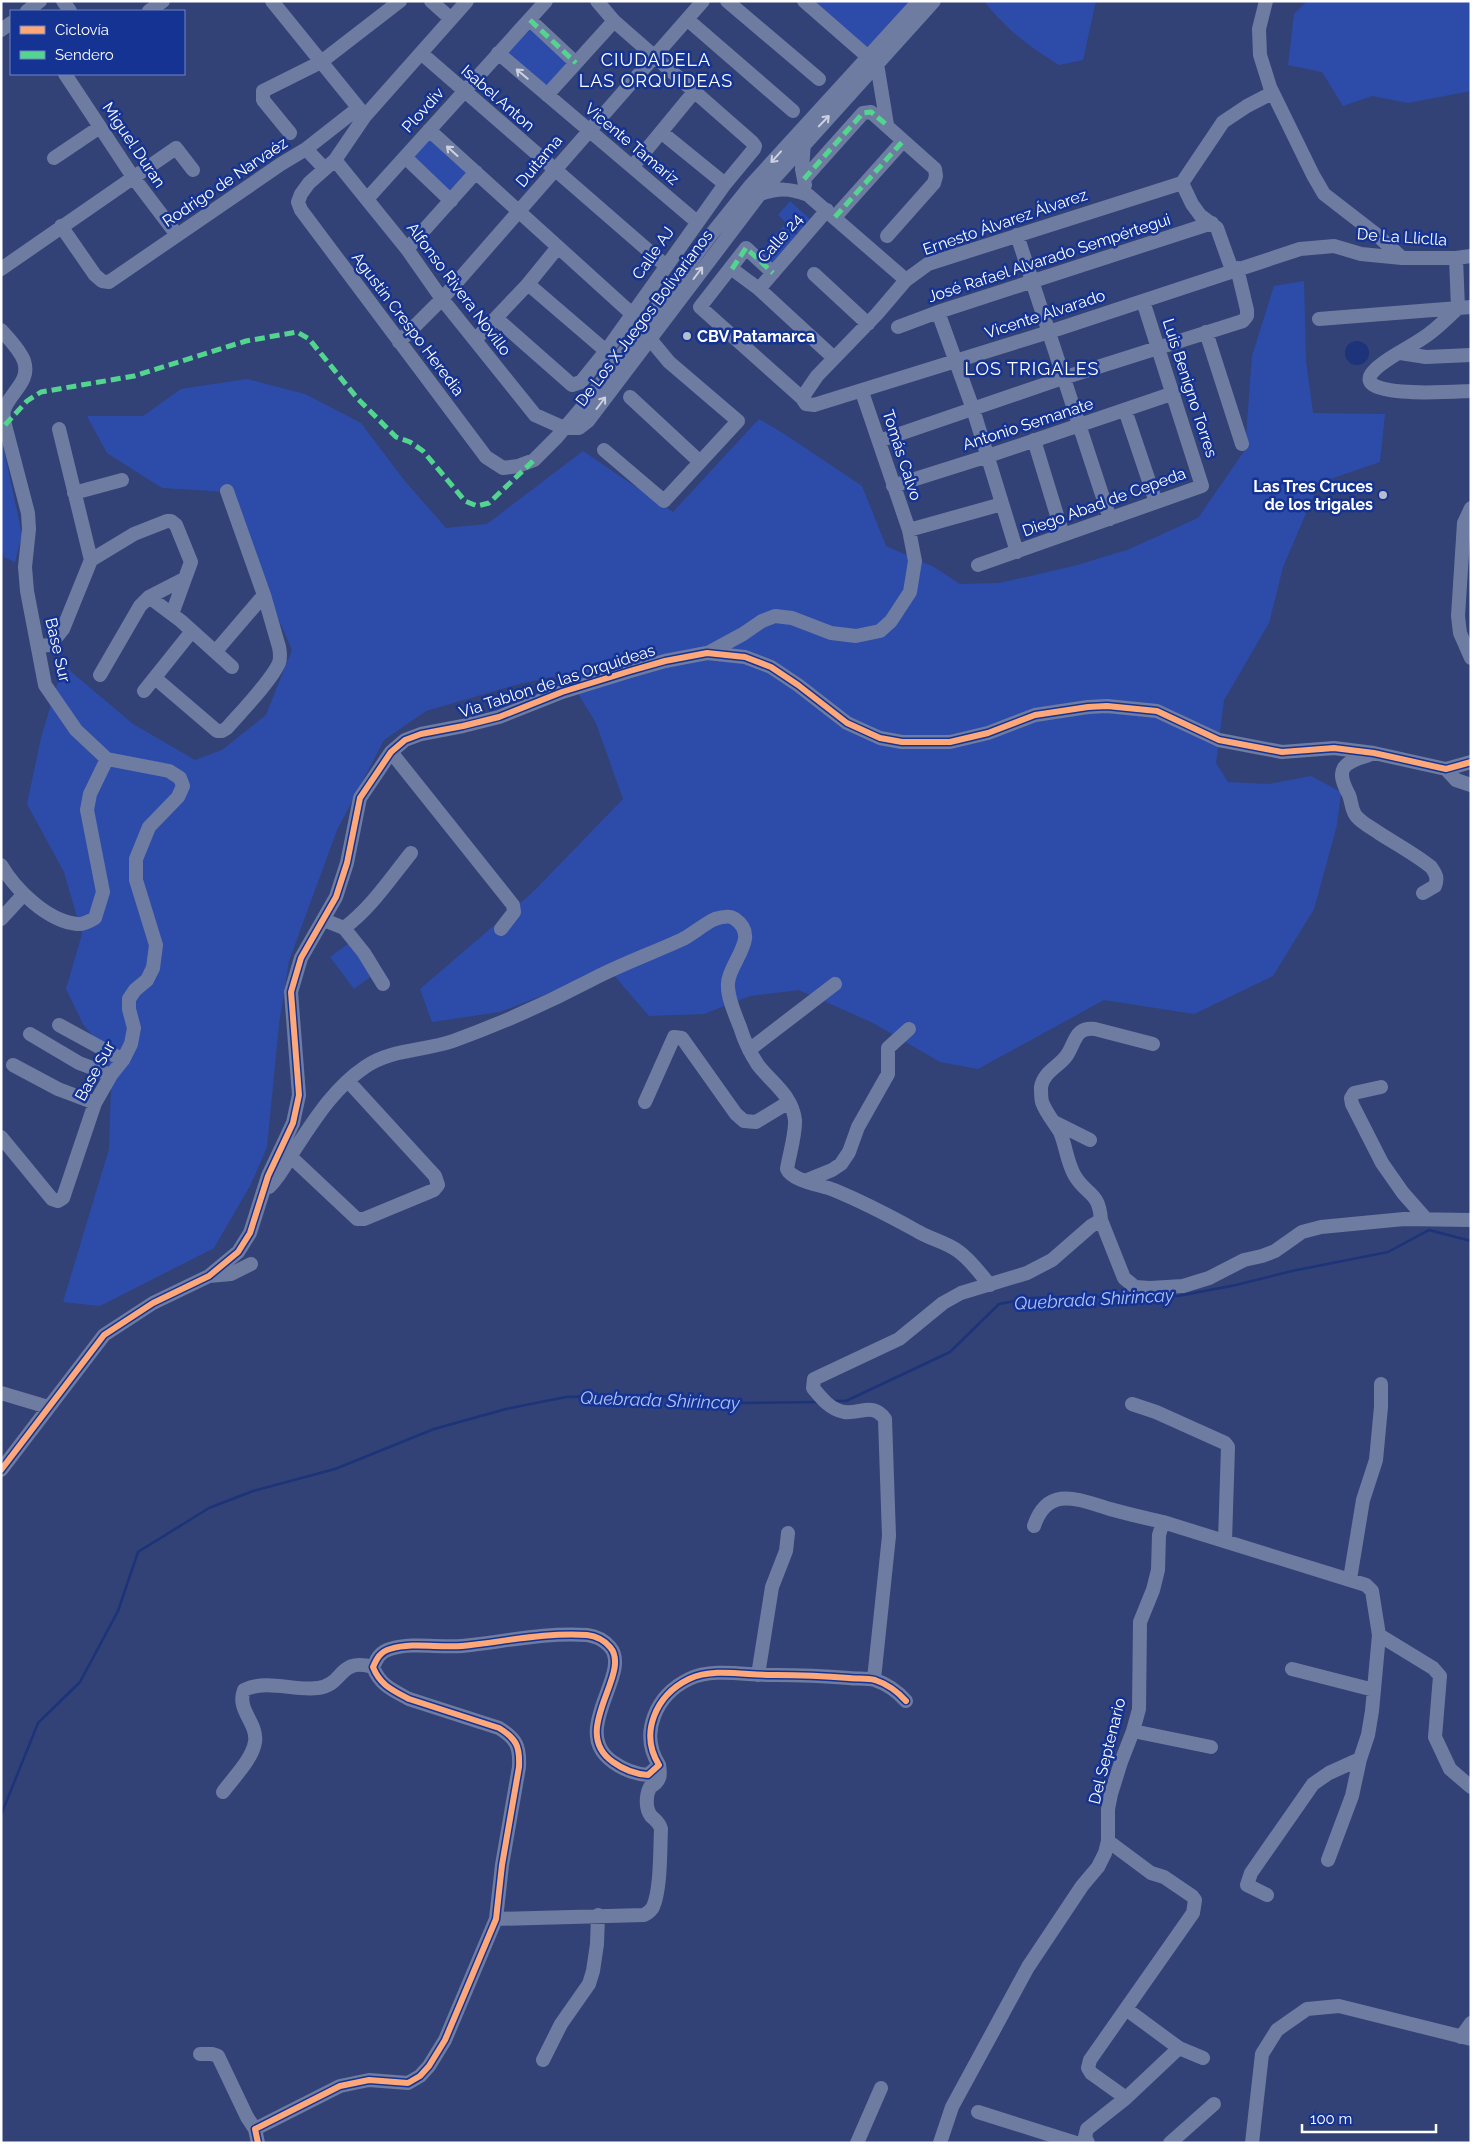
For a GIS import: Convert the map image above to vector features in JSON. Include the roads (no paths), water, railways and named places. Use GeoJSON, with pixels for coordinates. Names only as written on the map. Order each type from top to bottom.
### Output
{"type":"FeatureCollection","features":[{"type":"Feature","properties":{"kind":"street"},"geometry":{"type":"LineString","coordinates":[[28,10],[40,1]]}},
{"type":"Feature","properties":{"kind":"street"},"geometry":{"type":"LineString","coordinates":[[151,10],[164,1]]}},
{"type":"Feature","properties":{"kind":"street"},"geometry":{"type":"LineString","coordinates":[[272,1],[361,113]]}},
{"type":"Feature","properties":{"kind":"street"},"geometry":{"type":"LineString","coordinates":[[290,133],[262,100],[263,91],[321,62],[400,1]]}},
{"type":"Feature","properties":{"kind":"street"},"geometry":{"type":"LineString","coordinates":[[431,1],[450,18]]}},
{"type":"Feature","properties":{"kind":"street"},"geometry":{"type":"LineString","coordinates":[[330,164],[361,113],[421,53],[467,1]]}},
{"type":"Feature","properties":{"kind":"street","name":"Plovdiv"},"geometry":{"type":"LineString","coordinates":[[367,199],[546,1]]}},
{"type":"Feature","properties":{"kind":"street"},"geometry":{"type":"LineString","coordinates":[[597,1],[614,21],[656,56],[694,92],[633,166]]}},
{"type":"Feature","properties":{"kind":"street","name":"Duitama"},"geometry":{"type":"LineString","coordinates":[[399,342],[442,300],[520,212],[588,130],[704,1]]}},
{"type":"Feature","properties":{"kind":"street"},"geometry":{"type":"LineString","coordinates":[[727,1],[818,79]]}},
{"type":"Feature","properties":{"kind":"street"},"geometry":{"type":"LineString","coordinates":[[804,1],[873,61],[887,125]]}},
{"type":"Feature","properties":{"kind":"street","name":"De Los X Juegos Bolivarianos"},"geometry":{"type":"LineString","coordinates":[[873,61],[919,1]]}},
{"type":"Feature","properties":{"kind":"street","name":"De Los X Juegos Bolivarianos"},"geometry":{"type":"LineString","coordinates":[[564,428],[579,428],[588,422],[710,236],[873,61],[934,1]]}},
{"type":"Feature","properties":{"kind":"street"},"geometry":{"type":"LineString","coordinates":[[1266,1],[1259,29],[1260,55],[1272,93],[1313,175],[1324,194],[1377,235],[1402,258]]}},
{"type":"Feature","properties":{"kind":"street"},"geometry":{"type":"LineString","coordinates":[[530,20],[576,63]]}},
{"type":"Feature","properties":{"kind":"street"},"geometry":{"type":"LineString","coordinates":[[688,20],[793,111]]}},
{"type":"Feature","properties":{"kind":"street"},"geometry":{"type":"LineString","coordinates":[[547,95],[614,21]]}},
{"type":"Feature","properties":{"kind":"street","name":"Isabel Anton"},"geometry":{"type":"LineString","coordinates":[[421,53],[666,266]]}},
{"type":"Feature","properties":{"kind":"street","name":"Vicente Tamariz"},"geometry":{"type":"LineString","coordinates":[[498,53],[697,222]]}},
{"type":"Feature","properties":{"kind":"street","name":"Miguel Duran"},"geometry":{"type":"LineString","coordinates":[[66,75],[133,177],[177,235]]}},
{"type":"Feature","properties":{"kind":"street","name":"Calle AJ"},"geometry":{"type":"LineString","coordinates":[[496,318],[572,385],[581,382],[606,351],[697,222],[755,146],[694,92]]}},
{"type":"Feature","properties":{"kind":"street"},"geometry":{"type":"LineString","coordinates":[[880,441],[1063,378],[1244,320],[1247,316],[1234,269],[1217,228],[1200,215],[1192,204],[1182,183],[1222,122],[1272,93]]}},
{"type":"Feature","properties":{"kind":"street"},"geometry":{"type":"LineString","coordinates":[[804,179],[864,112],[872,112],[935,170],[936,176],[934,183],[886,236]]}},
{"type":"Feature","properties":{"kind":"street","name":"Rodrigo de Narvaéz"},"geometry":{"type":"LineString","coordinates":[[61,226],[95,275],[102,281],[109,282],[361,113]]}},
{"type":"Feature","properties":{"kind":"street"},"geometry":{"type":"LineString","coordinates":[[54,158],[100,127]]}},
{"type":"Feature","properties":{"kind":"street"},"geometry":{"type":"LineString","coordinates":[[428,130],[632,314]]}},
{"type":"Feature","properties":{"kind":"street"},"geometry":{"type":"LineString","coordinates":[[661,132],[725,184]]}},
{"type":"Feature","properties":{"kind":"street"},"geometry":{"type":"LineString","coordinates":[[801,138],[802,169],[808,195]]}},
{"type":"Feature","properties":{"kind":"street","name":"Calle 24"},"geometry":{"type":"LineString","coordinates":[[759,289],[903,141]]}},
{"type":"Feature","properties":{"kind":"street"},"geometry":{"type":"LineString","coordinates":[[1,269],[176,148],[193,170]]}},
{"type":"Feature","properties":{"kind":"street","name":"Alfonso Rivera Novillo"},"geometry":{"type":"LineString","coordinates":[[306,149],[330,164],[367,199],[407,249],[442,300],[535,415],[564,428]]}},
{"type":"Feature","properties":{"kind":"street"},"geometry":{"type":"LineString","coordinates":[[405,157],[451,201]]}},
{"type":"Feature","properties":{"kind":"street","name":"Agustín Crespo Heredia"},"geometry":{"type":"LineString","coordinates":[[330,164],[309,183],[301,194],[298,202],[301,210],[486,457],[503,468],[518,466],[534,460],[564,428]]}},
{"type":"Feature","properties":{"kind":"street"},"geometry":{"type":"LineString","coordinates":[[407,249],[476,172]]}},
{"type":"Feature","properties":{"kind":"street","name":"Ernesto Álvarez Álvarez"},"geometry":{"type":"LineString","coordinates":[[802,398],[817,376],[868,324],[906,280],[928,264],[1182,183]]}},
{"type":"Feature","properties":{"kind":"street"},"geometry":{"type":"LineString","coordinates":[[755,189],[792,189],[808,195],[906,280]]}},
{"type":"Feature","properties":{"kind":"street","name":"José Rafael Alvarado Sempértegui"},"geometry":{"type":"LineString","coordinates":[[898,327],[938,312],[1212,223]]}},
{"type":"Feature","properties":{"kind":"street"},"geometry":{"type":"LineString","coordinates":[[1017,235],[1110,519]]}},
{"type":"Feature","properties":{"kind":"street","name":"De La Lliclla"},"geometry":{"type":"LineString","coordinates":[[1300,248],[1334,246],[1361,254],[1402,258],[1456,258],[1471,256]]}},
{"type":"Feature","properties":{"kind":"street"},"geometry":{"type":"LineString","coordinates":[[475,340],[528,284],[558,247]]}},
{"type":"Feature","properties":{"kind":"street"},"geometry":{"type":"LineString","coordinates":[[773,273],[746,248],[732,269],[700,307],[802,398]]}},
{"type":"Feature","properties":{"kind":"street","name":"Vicente Alvarado"},"geometry":{"type":"LineString","coordinates":[[802,398],[806,404],[814,405],[862,392],[1300,248]]}},
{"type":"Feature","properties":{"kind":"street"},"geometry":{"type":"LineString","coordinates":[[1456,258],[1464,308]]}},
{"type":"Feature","properties":{"kind":"street"},"geometry":{"type":"LineString","coordinates":[[732,269],[759,289],[834,358]]}},
{"type":"Feature","properties":{"kind":"street"},"geometry":{"type":"LineString","coordinates":[[814,274],[868,324]]}},
{"type":"Feature","properties":{"kind":"street"},"geometry":{"type":"LineString","coordinates":[[528,284],[606,351]]}},
{"type":"Feature","properties":{"kind":"street","name":"Luis Benigno Torres"},"geometry":{"type":"LineString","coordinates":[[1143,301],[1160,348],[1202,486]]}},
{"type":"Feature","properties":{"kind":"street"},"geometry":{"type":"LineString","coordinates":[[1318,319],[1464,308]]}},
{"type":"Feature","properties":{"kind":"street"},"geometry":{"type":"LineString","coordinates":[[1464,308],[1372,373],[1372,382],[1384,390],[1400,393],[1471,391]]}},
{"type":"Feature","properties":{"kind":"street"},"geometry":{"type":"LineString","coordinates":[[938,312],[973,409],[1016,552]]}},
{"type":"Feature","properties":{"kind":"street","name":"Base Sur"},"geometry":{"type":"LineString","coordinates":[[1,330],[24,360],[26,372],[20,385],[10,396],[4,411],[5,425],[28,513],[26,583],[45,685],[76,730],[107,759],[169,771],[180,778],[182,786],[178,797],[149,827],[136,859],[136,880],[156,945],[153,968],[147,980],[135,990],[129,999],[129,1009],[134,1028],[131,1044],[123,1060],[111,1075],[95,1103],[63,1198],[58,1201],[52,1200],[1,1137]]}},
{"type":"Feature","properties":{"kind":"street"},"geometry":{"type":"LineString","coordinates":[[1206,332],[1242,444]]}},
{"type":"Feature","properties":{"kind":"street"},"geometry":{"type":"LineString","coordinates":[[604,450],[664,501],[738,421],[670,362],[646,334]]}},
{"type":"Feature","properties":{"kind":"street"},"geometry":{"type":"LineString","coordinates":[[1422,339],[1420,350],[1426,357]]}},
{"type":"Feature","properties":{"kind":"street"},"geometry":{"type":"LineString","coordinates":[[1400,354],[1426,357],[1471,355]]}},
{"type":"Feature","properties":{"kind":"street","name":"Tomás Calvo"},"geometry":{"type":"LineString","coordinates":[[708,653],[762,621],[775,616],[792,618],[831,633],[856,636],[880,631],[891,622],[910,592],[915,561],[909,530],[862,392]]}},
{"type":"Feature","properties":{"kind":"street","name":"Antonio Semanate"},"geometry":{"type":"LineString","coordinates":[[893,486],[1174,393]]}},
{"type":"Feature","properties":{"kind":"street"},"geometry":{"type":"LineString","coordinates":[[630,397],[700,462]]}},
{"type":"Feature","properties":{"kind":"street"},"geometry":{"type":"LineString","coordinates":[[1125,410],[1156,502]]}},
{"type":"Feature","properties":{"kind":"street"},"geometry":{"type":"LineString","coordinates":[[38,646],[50,645],[63,629],[91,560],[59,429]]}},
{"type":"Feature","properties":{"kind":"street"},"geometry":{"type":"LineString","coordinates":[[1034,440],[1063,535]]}},
{"type":"Feature","properties":{"kind":"street"},"geometry":{"type":"LineString","coordinates":[[74,493],[122,480]]}},
{"type":"Feature","properties":{"kind":"street","name":"Diego Abad de Cepeda"},"geometry":{"type":"LineString","coordinates":[[978,566],[1202,486]]}},
{"type":"Feature","properties":{"kind":"street"},"geometry":{"type":"LineString","coordinates":[[155,678],[217,731],[222,731],[227,728],[278,665],[281,656],[264,595],[227,491]]}},
{"type":"Feature","properties":{"kind":"street"},"geometry":{"type":"LineString","coordinates":[[909,530],[1002,504]]}},
{"type":"Feature","properties":{"kind":"street"},"geometry":{"type":"LineString","coordinates":[[1471,508],[1464,524],[1458,616],[1460,633],[1471,658]]}},
{"type":"Feature","properties":{"kind":"street"},"geometry":{"type":"LineString","coordinates":[[91,560],[134,534],[171,521],[176,525],[191,562],[172,614]]}},
{"type":"Feature","properties":{"kind":"street"},"geometry":{"type":"LineString","coordinates":[[100,675],[140,606],[149,597],[184,580]]}},
{"type":"Feature","properties":{"kind":"street"},"geometry":{"type":"LineString","coordinates":[[216,651],[264,595]]}},
{"type":"Feature","properties":{"kind":"street"},"geometry":{"type":"LineString","coordinates":[[149,597],[172,614],[232,666]]}},
{"type":"Feature","properties":{"kind":"street"},"geometry":{"type":"LineString","coordinates":[[144,691],[192,631]]}},
{"type":"Feature","properties":{"kind":"street","name":"Via Tablon de las Orquideas"},"geometry":{"type":"LineString","coordinates":[[1,1470],[104,1335],[154,1303],[209,1276],[238,1252],[250,1233],[280,1148],[293,1123],[299,1095],[292,992],[301,958],[336,897],[347,863],[360,798],[391,752],[406,740],[420,734],[499,717],[562,692],[630,671],[665,661],[708,653],[745,657],[771,667],[798,685],[847,723],[880,738],[902,742],[950,742],[988,733],[1035,715],[1107,706],[1157,711],[1219,740],[1282,752],[1334,748],[1374,753],[1446,769]]}},
{"type":"Feature","properties":{"kind":"street"},"geometry":{"type":"LineString","coordinates":[[391,752],[513,905],[514,912],[501,929]]}},
{"type":"Feature","properties":{"kind":"street"},"geometry":{"type":"LineString","coordinates":[[1374,753],[1352,760],[1345,766],[1341,778],[1344,789],[1350,796],[1356,817],[1431,867],[1436,874],[1437,880],[1435,886],[1423,893]]}},
{"type":"Feature","properties":{"kind":"street"},"geometry":{"type":"LineString","coordinates":[[1,865],[23,895],[58,919],[78,925],[95,918],[102,892],[86,810],[90,794],[107,759]]}},
{"type":"Feature","properties":{"kind":"street"},"geometry":{"type":"LineString","coordinates":[[1471,762],[1446,769],[1456,780],[1471,785]]}},
{"type":"Feature","properties":{"kind":"street"},"geometry":{"type":"LineString","coordinates":[[344,928],[380,894],[411,852]]}},
{"type":"Feature","properties":{"kind":"street"},"geometry":{"type":"LineString","coordinates":[[1,919],[23,895]]}},
{"type":"Feature","properties":{"kind":"street"},"geometry":{"type":"LineString","coordinates":[[264,1191],[273,1183],[330,1099],[348,1081],[378,1059],[390,1054],[419,1050],[452,1041],[562,996],[607,972],[685,938],[717,918],[734,918],[743,927],[746,934],[745,943],[731,970],[728,993],[748,1050],[784,1092],[789,1102],[795,1120],[787,1169],[789,1174],[852,1198],[933,1239],[948,1244],[960,1252],[990,1285]]}},
{"type":"Feature","properties":{"kind":"street"},"geometry":{"type":"LineString","coordinates":[[324,920],[344,928],[364,953],[383,984]]}},
{"type":"Feature","properties":{"kind":"street"},"geometry":{"type":"LineString","coordinates":[[748,1050],[835,984]]}},
{"type":"Feature","properties":{"kind":"street"},"geometry":{"type":"LineString","coordinates":[[58,1025],[123,1060]]}},
{"type":"Feature","properties":{"kind":"street"},"geometry":{"type":"LineString","coordinates":[[1153,1044],[1095,1028],[1086,1028],[1080,1031],[1066,1056],[1048,1072],[1042,1086],[1041,1101],[1062,1139],[1075,1176],[1097,1199],[1100,1206],[1101,1220],[1124,1278],[1135,1287],[1183,1286],[1210,1278],[1244,1260],[1275,1251],[1302,1232],[1321,1227],[1348,1223],[1426,1219],[1471,1220]]}},
{"type":"Feature","properties":{"kind":"street"},"geometry":{"type":"LineString","coordinates":[[805,1181],[832,1170],[841,1164],[849,1152],[858,1127],[888,1074],[888,1048],[909,1029]]}},
{"type":"Feature","properties":{"kind":"street"},"geometry":{"type":"LineString","coordinates":[[30,1034],[79,1063],[111,1075]]}},
{"type":"Feature","properties":{"kind":"street"},"geometry":{"type":"LineString","coordinates":[[645,1102],[674,1037],[679,1036],[736,1114],[744,1122],[756,1122],[789,1102]]}},
{"type":"Feature","properties":{"kind":"street"},"geometry":{"type":"LineString","coordinates":[[13,1065],[58,1089],[95,1103]]}},
{"type":"Feature","properties":{"kind":"street"},"geometry":{"type":"LineString","coordinates":[[291,1156],[357,1219],[364,1219],[434,1190],[438,1185],[435,1176],[348,1081]]}},
{"type":"Feature","properties":{"kind":"street"},"geometry":{"type":"LineString","coordinates":[[1381,1087],[1354,1093],[1351,1098],[1352,1104],[1382,1163],[1403,1193],[1426,1219]]}},
{"type":"Feature","properties":{"kind":"street"},"geometry":{"type":"LineString","coordinates":[[1054,1122],[1090,1140]]}},
{"type":"Feature","properties":{"kind":"street"},"geometry":{"type":"LineString","coordinates":[[874,1680],[889,1536],[885,1419],[880,1412],[871,1409],[845,1412],[825,1403],[813,1388],[814,1379],[898,1339],[961,1293],[1027,1273],[1052,1260],[1091,1226],[1101,1220]]}},
{"type":"Feature","properties":{"kind":"street"},"geometry":{"type":"LineString","coordinates":[[209,1276],[231,1274],[250,1264]]}},
{"type":"Feature","properties":{"kind":"street"},"geometry":{"type":"LineString","coordinates":[[1350,1579],[1363,1500],[1376,1460],[1381,1408],[1381,1384]]}},
{"type":"Feature","properties":{"kind":"street"},"geometry":{"type":"LineString","coordinates":[[1,1393],[48,1407]]}},
{"type":"Feature","properties":{"kind":"street"},"geometry":{"type":"LineString","coordinates":[[1132,1404],[1180,1422],[1225,1443],[1228,1447],[1225,1541]]}},
{"type":"Feature","properties":{"kind":"street"},"geometry":{"type":"LineString","coordinates":[[1034,1526],[1038,1513],[1045,1505],[1056,1500],[1075,1497],[1350,1579],[1366,1585],[1372,1591],[1379,1635],[1368,1735],[1360,1759],[1352,1796],[1328,1860]]}},
{"type":"Feature","properties":{"kind":"street","name":"Del Septenario"},"geometry":{"type":"LineString","coordinates":[[940,2143],[952,2107],[1028,1967],[1082,1886],[1098,1867],[1108,1841],[1108,1809],[1111,1794],[1139,1709],[1140,1622],[1153,1590],[1158,1570],[1159,1535],[1163,1522]]}},
{"type":"Feature","properties":{"kind":"street"},"geometry":{"type":"LineString","coordinates":[[758,1674],[772,1587],[786,1551],[788,1533]]}},
{"type":"Feature","properties":{"kind":"street"},"geometry":{"type":"LineString","coordinates":[[372,1667],[378,1655],[390,1649],[407,1646],[462,1646],[546,1637],[588,1635],[601,1639],[611,1648],[615,1661],[597,1728],[598,1747],[604,1755],[633,1774],[648,1775],[658,1765]]}},
{"type":"Feature","properties":{"kind":"street"},"geometry":{"type":"LineString","coordinates":[[1379,1635],[1433,1668],[1440,1676],[1435,1737],[1450,1769],[1467,1786],[1471,1787]]}},
{"type":"Feature","properties":{"kind":"street"},"geometry":{"type":"LineString","coordinates":[[200,2054],[218,2056],[257,2136],[340,2086],[369,2080],[408,2083],[420,2076],[429,2066],[445,2040],[496,1919],[502,1865],[520,1752],[512,1736],[499,1728],[409,1699],[378,1679],[372,1667],[361,1664],[349,1666],[334,1680],[317,1688],[254,1686],[244,1690],[242,1705],[254,1729],[255,1744],[249,1757],[223,1792]]}},
{"type":"Feature","properties":{"kind":"street"},"geometry":{"type":"LineString","coordinates":[[1292,1669],[1374,1690]]}},
{"type":"Feature","properties":{"kind":"street"},"geometry":{"type":"LineString","coordinates":[[496,1919],[644,1915],[653,1908],[658,1879],[661,1829],[659,1823],[651,1816],[648,1810],[646,1799],[650,1787],[657,1783],[660,1778],[651,1737],[653,1715],[658,1704],[669,1692],[690,1678],[722,1672],[820,1675],[874,1680],[886,1684],[906,1701]]}},
{"type":"Feature","properties":{"kind":"street"},"geometry":{"type":"LineString","coordinates":[[1133,1731],[1210,1746]]}},
{"type":"Feature","properties":{"kind":"street"},"geometry":{"type":"LineString","coordinates":[[1267,1895],[1247,1885],[1251,1873],[1313,1784],[1329,1773],[1360,1759]]}},
{"type":"Feature","properties":{"kind":"street"},"geometry":{"type":"LineString","coordinates":[[1108,1841],[1151,1873],[1164,1877],[1178,1885],[1195,1900],[1193,1913],[1090,2060],[1088,2068],[1092,2073],[1126,2098]]}},
{"type":"Feature","properties":{"kind":"street"},"geometry":{"type":"LineString","coordinates":[[543,2060],[561,2024],[589,1984],[597,1944],[598,1915]]}},
{"type":"Feature","properties":{"kind":"street"},"geometry":{"type":"LineString","coordinates":[[1252,2143],[1262,2054],[1278,2030],[1307,2009],[1339,2006],[1466,2038],[1471,2023]]}},
{"type":"Feature","properties":{"kind":"street"},"geometry":{"type":"LineString","coordinates":[[1126,2009],[1178,2048],[1203,2058]]}},
{"type":"Feature","properties":{"kind":"street"},"geometry":{"type":"LineString","coordinates":[[1088,2143],[1085,2137],[1087,2129],[1126,2098],[1178,2048]]}},
{"type":"Feature","properties":{"kind":"street"},"geometry":{"type":"LineString","coordinates":[[857,2143],[881,2088]]}},
{"type":"Feature","properties":{"kind":"street"},"geometry":{"type":"LineString","coordinates":[[1170,2143],[1214,2104]]}},
{"type":"Feature","properties":{"kind":"street"},"geometry":{"type":"LineString","coordinates":[[978,2112],[1076,2143]]}},
{"type":"Feature","properties":{"kind":"waterway","name":"Quebrada Shirincay"},"geometry":{"type":"LineString","coordinates":[[834,1401],[846,1401],[950,1352],[999,1304],[1032,1298],[1178,1296],[1388,1252],[1429,1230],[1471,1241]]}},
{"type":"Feature","properties":{"kind":"waterway","name":"Quebrada Shirincay"},"geometry":{"type":"LineString","coordinates":[[1,1815],[38,1723],[80,1682],[118,1611],[138,1552],[209,1508],[253,1491],[335,1469],[434,1429],[506,1409],[566,1397],[646,1395],[739,1403],[818,1402]]}},
{"type":"Feature","properties":{"kind":"place","name":"CBV Patamarca"},"geometry":{"type":"Point","coordinates":[687,336]}},
{"type":"Feature","properties":{"kind":"place","name":"Las Tres Cruces de los trigales"},"geometry":{"type":"Point","coordinates":[1383,495]}},
{"type":"Feature","properties":{"kind":"district","name":"CIUDADELA LAS ORQUIDEAS"},"geometry":{"type":"Point","coordinates":[656,69]}},
{"type":"Feature","properties":{"kind":"district","name":"LOS TRIGALES"},"geometry":{"type":"Point","coordinates":[1032,368]}}]}
